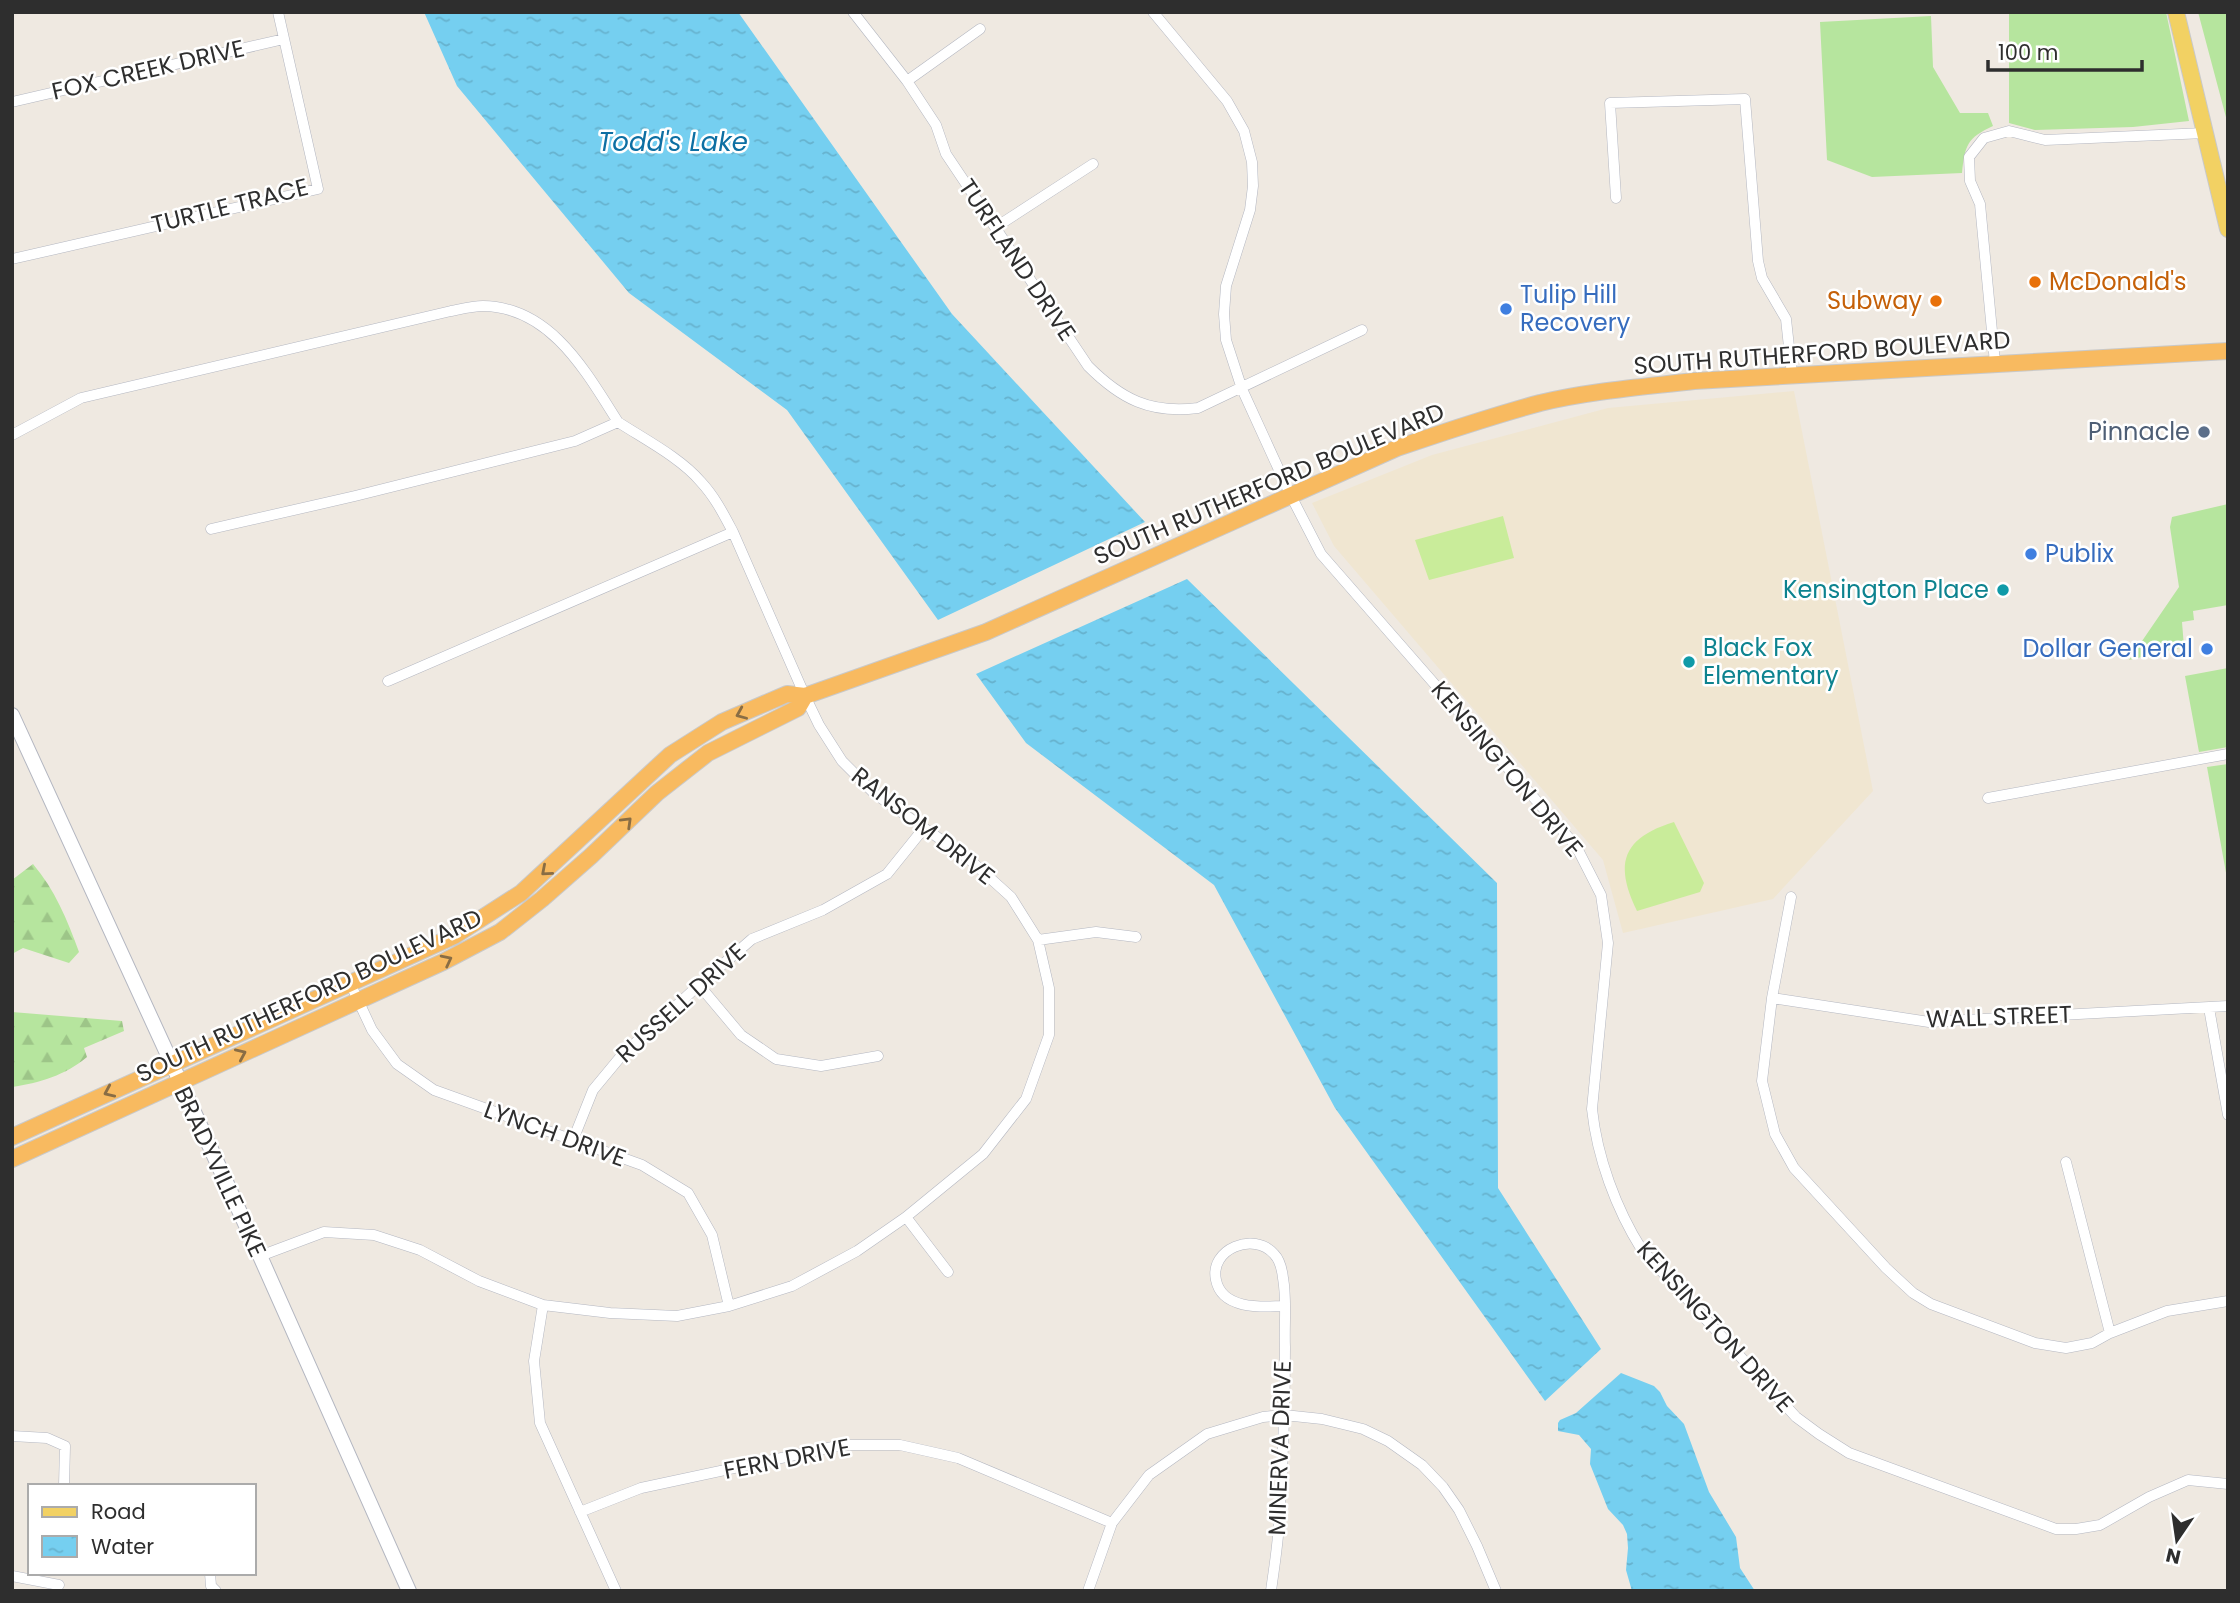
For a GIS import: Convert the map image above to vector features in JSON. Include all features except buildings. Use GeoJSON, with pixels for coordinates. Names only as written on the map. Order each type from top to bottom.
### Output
{"type":"FeatureCollection","features":[{"type":"Feature","properties":{"kind":"highway","name":"SOUTH RUTHERFORD BOULEVARD"},"geometry":{"type":"LineString","coordinates":[[12,1137],[454,936],[522,893],[670,755],[722,722],[787,694],[805,695],[986,632],[1397,448],[1464,425],[1542,403],[1615,390],[1694,381],[2228,351]]}},
{"type":"Feature","properties":{"kind":"highway","name":"SOUTH RUTHERFORD BOULEVARD"},"geometry":{"type":"LineString","coordinates":[[13,1156],[443,962],[500,932],[591,856],[657,793],[708,753],[798,708],[805,695]]}},
{"type":"Feature","properties":{"kind":"main road"},"geometry":{"type":"LineString","coordinates":[[2176,12],[2228,229]]}},
{"type":"Feature","properties":{"kind":"main road","name":"BRADYVILLE PIKE"},"geometry":{"type":"LineString","coordinates":[[12,715],[170,1065],[260,1256],[409,1591]]}},
{"type":"Feature","properties":{"kind":"street","name":"TURTLE TRACE"},"geometry":{"type":"LineString","coordinates":[[12,259],[318,189],[278,12]]}},
{"type":"Feature","properties":{"kind":"street","name":"TURFLAND DRIVE"},"geometry":{"type":"LineString","coordinates":[[853,12],[907,81],[936,125],[946,154],[1088,366],[1127,398],[1150,407],[1177,411],[1198,408],[1362,330]]}},
{"type":"Feature","properties":{"kind":"street","name":"KENSINGTON DRIVE"},"geometry":{"type":"LineString","coordinates":[[1153,12],[1227,101],[1244,131],[1252,162],[1253,186],[1250,210],[1226,286],[1226,340],[1242,389],[1290,494],[1321,554],[1576,846],[1591,870],[1601,895],[1608,943],[1592,1109],[1601,1154],[1628,1227],[1642,1250],[1796,1416],[1849,1453],[2056,1529],[2100,1525],[2149,1497],[2188,1480],[2228,1484]]}},
{"type":"Feature","properties":{"kind":"street"},"geometry":{"type":"LineString","coordinates":[[907,81],[980,29]]}},
{"type":"Feature","properties":{"kind":"street","name":"FOX CREEK DRIVE"},"geometry":{"type":"LineString","coordinates":[[12,102],[284,39]]}},
{"type":"Feature","properties":{"kind":"street"},"geometry":{"type":"LineString","coordinates":[[1616,198],[1610,103],[1745,99],[1758,261],[1762,278],[1786,319],[1792,375]]}},
{"type":"Feature","properties":{"kind":"street"},"geometry":{"type":"LineString","coordinates":[[1995,363],[1980,204],[1970,181],[1969,157],[1984,138],[2009,131],[2045,140],[2204,133]]}},
{"type":"Feature","properties":{"kind":"street"},"geometry":{"type":"LineString","coordinates":[[996,227],[1093,164]]}},
{"type":"Feature","properties":{"kind":"street"},"geometry":{"type":"LineString","coordinates":[[12,435],[81,398],[451,311],[484,306],[517,312],[545,328],[569,348],[618,422],[575,441],[211,529]]}},
{"type":"Feature","properties":{"kind":"street","name":"RANSOM DRIVE"},"geometry":{"type":"LineString","coordinates":[[260,1256],[324,1232],[374,1235],[419,1251],[479,1282],[543,1305],[610,1313],[677,1316],[729,1306],[792,1286],[857,1251],[906,1217],[984,1154],[1026,1099],[1049,1035],[1049,988],[1038,940],[1011,897],[969,859],[875,794],[842,761],[819,725],[720,508],[700,480],[618,422]]}},
{"type":"Feature","properties":{"kind":"street"},"geometry":{"type":"LineString","coordinates":[[388,681],[733,533]]}},
{"type":"Feature","properties":{"kind":"street"},"geometry":{"type":"LineString","coordinates":[[1989,798],[2228,754]]}},
{"type":"Feature","properties":{"kind":"street","name":"RUSSELL DRIVE"},"geometry":{"type":"LineString","coordinates":[[573,1140],[593,1090],[622,1055],[699,985],[752,939],[823,911],[887,873],[924,828]]}},
{"type":"Feature","properties":{"kind":"street"},"geometry":{"type":"LineString","coordinates":[[1791,897],[1772,998],[1762,1082],[1775,1134],[1794,1168],[1886,1268],[1913,1293],[1931,1304],[2035,1343],[2066,1348],[2092,1343],[2110,1333],[2167,1311],[2228,1301]]}},
{"type":"Feature","properties":{"kind":"street"},"geometry":{"type":"LineString","coordinates":[[1038,940],[1096,932],[1136,937]]}},
{"type":"Feature","properties":{"kind":"street","name":"LYNCH DRIVE"},"geometry":{"type":"LineString","coordinates":[[350,983],[372,1030],[397,1064],[434,1090],[642,1165],[688,1193],[712,1235],[729,1306]]}},
{"type":"Feature","properties":{"kind":"street"},"geometry":{"type":"LineString","coordinates":[[699,985],[741,1035],[776,1059],[821,1066],[878,1056]]}},
{"type":"Feature","properties":{"kind":"street","name":"WALL STREET"},"geometry":{"type":"LineString","coordinates":[[1772,998],[1929,1022],[2228,1006]]}},
{"type":"Feature","properties":{"kind":"street"},"geometry":{"type":"LineString","coordinates":[[2209,1008],[2228,1115]]}},
{"type":"Feature","properties":{"kind":"street"},"geometry":{"type":"LineString","coordinates":[[2066,1163],[2110,1333]]}},
{"type":"Feature","properties":{"kind":"street"},"geometry":{"type":"LineString","coordinates":[[906,1217],[948,1272]]}},
{"type":"Feature","properties":{"kind":"street","name":"MINERVA DRIVE"},"geometry":{"type":"LineString","coordinates":[[1271,1591],[1279,1525],[1284,1415],[1284,1306],[1282,1269],[1269,1249],[1259,1244],[1246,1243],[1221,1256],[1215,1277],[1226,1296],[1248,1306],[1284,1306]]}},
{"type":"Feature","properties":{"kind":"street"},"geometry":{"type":"LineString","coordinates":[[543,1305],[534,1361],[540,1423],[616,1591]]}},
{"type":"Feature","properties":{"kind":"street"},"geometry":{"type":"LineString","coordinates":[[1088,1591],[1112,1523],[1149,1475],[1207,1434],[1263,1417],[1284,1415],[1322,1419],[1363,1429],[1400,1448],[1422,1465],[1443,1487],[1459,1510],[1496,1591]]}},
{"type":"Feature","properties":{"kind":"street"},"geometry":{"type":"LineString","coordinates":[[12,1436],[47,1438],[65,1446],[64,1484]]}},
{"type":"Feature","properties":{"kind":"street","name":"FERN DRIVE"},"geometry":{"type":"LineString","coordinates":[[580,1511],[641,1488],[842,1445],[900,1446],[958,1458],[1112,1523]]}},
{"type":"Feature","properties":{"kind":"street"},"geometry":{"type":"LineString","coordinates":[[210,1575],[211,1586],[216,1591]]}},
{"type":"Feature","properties":{"kind":"street"},"geometry":{"type":"LineString","coordinates":[[12,1576],[59,1588]]}},
{"type":"Feature","properties":{"kind":"shaded area"},"geometry":{"type":"Polygon","coordinates":[[[1794,391],[1873,791],[1773,899],[1623,933],[1603,860],[1334,546],[1312,503],[1432,455],[1608,408],[1794,391]]]}},
{"type":"Feature","properties":{"kind":"green space"},"geometry":{"type":"Polygon","coordinates":[[[2009,12],[2166,12],[2189,121],[2133,127],[2035,130],[2009,123],[2009,12]]]}},
{"type":"Feature","properties":{"kind":"green space"},"geometry":{"type":"Polygon","coordinates":[[[2198,12],[2228,12],[2227,121],[2198,12]]]}},
{"type":"Feature","properties":{"kind":"green space"},"geometry":{"type":"Polygon","coordinates":[[[1931,16],[1933,67],[1960,113],[1988,113],[1993,126],[1978,134],[1969,144],[1962,173],[1872,177],[1827,160],[1820,22],[1931,16]]]}},
{"type":"Feature","properties":{"kind":"green space"},"geometry":{"type":"Polygon","coordinates":[[[2228,504],[2228,605],[2193,611],[2194,620],[2182,622],[2184,647],[2129,660],[2179,587],[2170,527],[2172,517],[2228,504]]]}},
{"type":"Feature","properties":{"kind":"green space"},"geometry":{"type":"Polygon","coordinates":[[[1503,516],[1514,558],[1429,580],[1415,540],[1503,516]]]}},
{"type":"Feature","properties":{"kind":"green space"},"geometry":{"type":"Polygon","coordinates":[[[2228,668],[2228,747],[2199,752],[2185,676],[2228,668]]]}},
{"type":"Feature","properties":{"kind":"green space"},"geometry":{"type":"Polygon","coordinates":[[[2228,764],[2228,884],[2207,767],[2228,764]]]}},
{"type":"Feature","properties":{"kind":"green space"},"geometry":{"type":"Polygon","coordinates":[[[1674,822],[1704,883],[1700,892],[1637,911],[1626,880],[1627,855],[1643,836],[1674,822]]]}},
{"type":"Feature","properties":{"kind":"green space"},"geometry":{"type":"Polygon","coordinates":[[[33,864],[60,905],[79,952],[69,963],[23,948],[12,954],[12,880],[33,864]]]}},
{"type":"Feature","properties":{"kind":"green space"},"geometry":{"type":"Polygon","coordinates":[[[12,1012],[122,1021],[124,1031],[84,1048],[87,1057],[61,1073],[12,1087],[12,1012]]]}},
{"type":"Feature","properties":{"kind":"water","name":"Todd's Lake"},"geometry":{"type":"Polygon","coordinates":[[[424,12],[738,12],[952,314],[1145,522],[938,620],[787,410],[629,293],[457,86],[424,12]]]}},
{"type":"Feature","properties":{"kind":"water"},"geometry":{"type":"Polygon","coordinates":[[[1187,579],[1497,883],[1498,1188],[1601,1349],[1545,1401],[1335,1108],[1214,885],[1026,743],[976,674],[1187,579]]]}},
{"type":"Feature","properties":{"kind":"water"},"geometry":{"type":"Polygon","coordinates":[[[1621,1373],[1654,1386],[1667,1406],[1684,1424],[1709,1492],[1736,1537],[1740,1568],[1755,1591],[1632,1591],[1626,1570],[1627,1534],[1623,1525],[1608,1509],[1590,1464],[1591,1449],[1579,1435],[1558,1431],[1560,1420],[1576,1413],[1621,1373]]]}},
{"type":"Feature","properties":{"kind":"place","name":"McDonald's"},"geometry":{"type":"Point","coordinates":[2035,282]}},
{"type":"Feature","properties":{"kind":"place","name":"Subway"},"geometry":{"type":"Point","coordinates":[1936,301]}},
{"type":"Feature","properties":{"kind":"place","name":"Tulip Hill Recovery"},"geometry":{"type":"Point","coordinates":[1506,309]}},
{"type":"Feature","properties":{"kind":"place","name":"Pinnacle"},"geometry":{"type":"Point","coordinates":[2204,432]}},
{"type":"Feature","properties":{"kind":"place","name":"Publix"},"geometry":{"type":"Point","coordinates":[2031,554]}},
{"type":"Feature","properties":{"kind":"place","name":"Kensington Place"},"geometry":{"type":"Point","coordinates":[2003,590]}},
{"type":"Feature","properties":{"kind":"place","name":"Dollar General"},"geometry":{"type":"Point","coordinates":[2207,649]}},
{"type":"Feature","properties":{"kind":"place","name":"Black Fox Elementary"},"geometry":{"type":"Point","coordinates":[1689,662]}}]}
